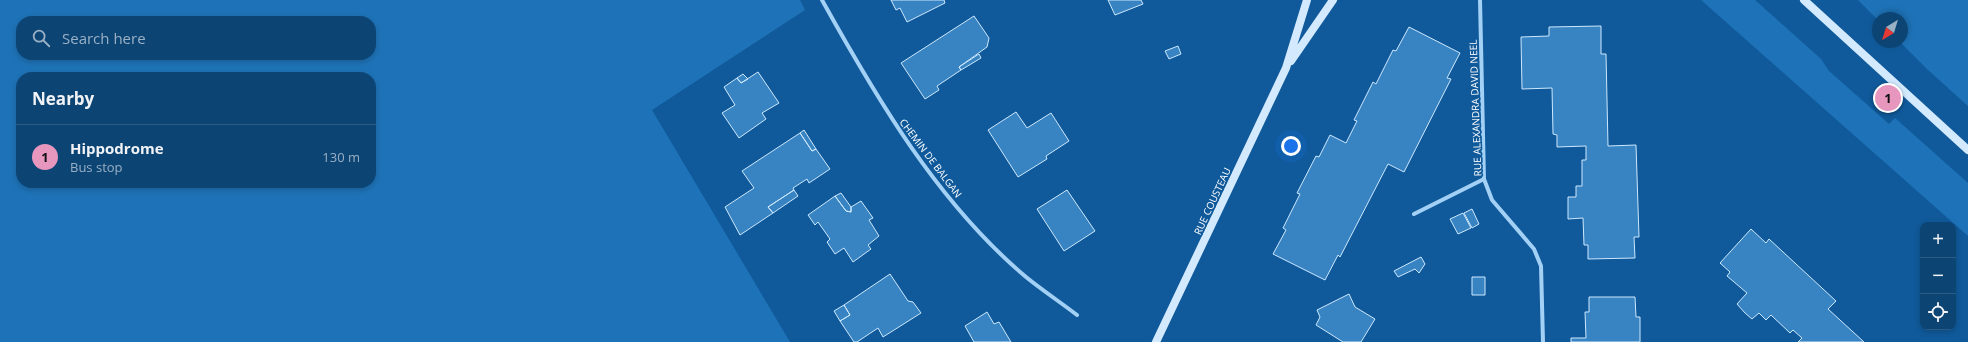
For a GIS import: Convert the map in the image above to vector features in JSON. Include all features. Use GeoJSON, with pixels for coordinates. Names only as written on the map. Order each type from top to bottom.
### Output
{"type":"FeatureCollection","features":[{"type":"Feature","properties":{"kind":"main road","name":"RUE COUSTEAU"},"geometry":{"type":"LineString","coordinates":[[1156,342],[1286,68],[1307,0]]}},
{"type":"Feature","properties":{"kind":"main road","name":"RUE COUSTEAU"},"geometry":{"type":"LineString","coordinates":[[1286,68],[1333,0]]}},
{"type":"Feature","properties":{"kind":"main road"},"geometry":{"type":"LineString","coordinates":[[1804,0],[1968,150]]}},
{"type":"Feature","properties":{"kind":"street","name":"CHEMIN DE BALGAN"},"geometry":{"type":"LineString","coordinates":[[822,0],[852,54],[896,125],[938,184],[984,237],[1026,277],[1077,314]]}},
{"type":"Feature","properties":{"kind":"street","name":"RUE ALEXANDRA DAVID NEEL"},"geometry":{"type":"LineString","coordinates":[[1480,0],[1484,179],[1492,200],[1534,249],[1541,266],[1543,342]]}},
{"type":"Feature","properties":{"kind":"street"},"geometry":{"type":"LineString","coordinates":[[1414,214],[1484,179]]}},
{"type":"Feature","properties":{"kind":"shaded area"},"geometry":{"type":"Polygon","coordinates":[[[0,0],[800,0],[805,10],[652,110],[790,342],[0,342],[0,0]]]}},
{"type":"Feature","properties":{"kind":"shaded area"},"geometry":{"type":"Polygon","coordinates":[[[1701,0],[1755,0],[1821,59],[1829,71],[1889,124],[1895,118],[1968,183],[1968,236],[1956,225],[1956,222],[1952,222],[1701,0]]]}},
{"type":"Feature","properties":{"kind":"shaded area"},"geometry":{"type":"Polygon","coordinates":[[[1858,0],[1968,0],[1968,106],[1906,48],[1908,48],[1908,12],[1872,12],[1872,14],[1858,0]]]}},
{"type":"Feature","properties":{"kind":"building"},"geometry":{"type":"Polygon","coordinates":[[[891,0],[944,0],[945,3],[907,22],[900,8],[896,10],[891,0]]]}},
{"type":"Feature","properties":{"kind":"building"},"geometry":{"type":"Polygon","coordinates":[[[1108,0],[1141,0],[1143,4],[1115,15],[1108,0]]]}},
{"type":"Feature","properties":{"kind":"building"},"geometry":{"type":"Polygon","coordinates":[[[974,16],[989,38],[987,47],[959,67],[961,70],[937,86],[939,90],[925,99],[901,63],[974,16]]]}},
{"type":"Feature","properties":{"kind":"building"},"geometry":{"type":"Polygon","coordinates":[[[1601,26],[1601,54],[1606,54],[1608,146],[1636,145],[1639,237],[1634,237],[1635,258],[1588,259],[1588,245],[1584,245],[1583,218],[1568,219],[1568,197],[1576,197],[1576,186],[1582,186],[1582,160],[1586,160],[1586,146],[1557,147],[1557,135],[1553,134],[1552,88],[1522,89],[1521,37],[1549,36],[1549,27],[1601,26]]]}},
{"type":"Feature","properties":{"kind":"building"},"geometry":{"type":"Polygon","coordinates":[[[1409,27],[1460,53],[1447,78],[1451,79],[1404,172],[1388,164],[1340,257],[1338,255],[1325,280],[1273,254],[1286,230],[1283,228],[1300,194],[1297,193],[1316,156],[1319,157],[1330,135],[1346,143],[1357,121],[1354,120],[1373,82],[1376,84],[1393,50],[1396,51],[1409,27]]]}},
{"type":"Feature","properties":{"kind":"building"},"geometry":{"type":"Polygon","coordinates":[[[1178,46],[1181,54],[1169,59],[1165,51],[1178,46]]]}},
{"type":"Feature","properties":{"kind":"building"},"geometry":{"type":"Polygon","coordinates":[[[979,54],[981,58],[961,70],[959,67],[979,54]]]}},
{"type":"Feature","properties":{"kind":"building"},"geometry":{"type":"Polygon","coordinates":[[[758,72],[779,103],[762,113],[766,119],[739,138],[722,113],[735,105],[724,87],[737,78],[741,83],[758,72]]]}},
{"type":"Feature","properties":{"kind":"building"},"geometry":{"type":"Polygon","coordinates":[[[743,74],[748,79],[741,83],[737,78],[743,74]]]}},
{"type":"Feature","properties":{"kind":"building"},"geometry":{"type":"Polygon","coordinates":[[[1016,112],[1027,128],[1051,113],[1069,141],[1046,156],[1047,159],[1018,177],[988,130],[1016,112]]]}},
{"type":"Feature","properties":{"kind":"building"},"geometry":{"type":"Polygon","coordinates":[[[804,130],[816,149],[812,151],[800,133],[804,130]]]}},
{"type":"Feature","properties":{"kind":"building"},"geometry":{"type":"Polygon","coordinates":[[[800,133],[812,151],[816,149],[830,169],[809,183],[807,179],[793,188],[794,190],[768,207],[773,213],[740,235],[725,207],[754,188],[742,171],[800,133]]]}},
{"type":"Feature","properties":{"kind":"building"},"geometry":{"type":"Polygon","coordinates":[[[794,190],[798,196],[773,213],[768,207],[794,190]]]}},
{"type":"Feature","properties":{"kind":"building"},"geometry":{"type":"Polygon","coordinates":[[[1067,190],[1095,231],[1064,251],[1037,209],[1067,190]]]}},
{"type":"Feature","properties":{"kind":"building"},"geometry":{"type":"Polygon","coordinates":[[[841,193],[851,207],[851,212],[846,211],[835,196],[841,193]]]}},
{"type":"Feature","properties":{"kind":"building"},"geometry":{"type":"Polygon","coordinates":[[[835,196],[846,211],[851,212],[851,207],[861,201],[873,218],[869,220],[879,236],[868,245],[871,249],[853,262],[844,248],[835,254],[827,242],[830,239],[818,222],[815,225],[808,215],[835,196]]]}},
{"type":"Feature","properties":{"kind":"building"},"geometry":{"type":"Polygon","coordinates":[[[1472,209],[1479,224],[1472,228],[1464,213],[1472,209]]]}},
{"type":"Feature","properties":{"kind":"building"},"geometry":{"type":"Polygon","coordinates":[[[1463,213],[1471,228],[1458,234],[1450,219],[1463,213]]]}},
{"type":"Feature","properties":{"kind":"building"},"geometry":{"type":"Polygon","coordinates":[[[1751,229],[1766,243],[1769,239],[1836,301],[1828,309],[1864,342],[1798,342],[1802,338],[1793,330],[1790,333],[1771,315],[1766,320],[1759,313],[1752,319],[1745,313],[1737,304],[1747,293],[1727,276],[1730,272],[1720,263],[1751,229]]]}},
{"type":"Feature","properties":{"kind":"building"},"geometry":{"type":"Polygon","coordinates":[[[1421,257],[1425,264],[1419,273],[1415,269],[1398,277],[1394,271],[1421,257]]]}},
{"type":"Feature","properties":{"kind":"building"},"geometry":{"type":"Polygon","coordinates":[[[890,274],[908,301],[913,302],[921,313],[883,337],[878,328],[857,342],[854,342],[840,321],[850,315],[844,305],[890,274]]]}},
{"type":"Feature","properties":{"kind":"building"},"geometry":{"type":"Polygon","coordinates":[[[1472,277],[1485,277],[1485,295],[1472,295],[1472,277]]]}},
{"type":"Feature","properties":{"kind":"building"},"geometry":{"type":"Polygon","coordinates":[[[1349,294],[1355,307],[1375,319],[1361,342],[1343,342],[1316,325],[1320,317],[1317,310],[1349,294]]]}},
{"type":"Feature","properties":{"kind":"building"},"geometry":{"type":"Polygon","coordinates":[[[1589,297],[1635,297],[1636,317],[1640,317],[1640,342],[1571,342],[1571,338],[1586,338],[1585,312],[1589,312],[1589,297]]]}},
{"type":"Feature","properties":{"kind":"building"},"geometry":{"type":"Polygon","coordinates":[[[844,305],[850,315],[840,321],[834,311],[844,305]]]}},
{"type":"Feature","properties":{"kind":"building"},"geometry":{"type":"Polygon","coordinates":[[[987,312],[994,324],[999,322],[1011,342],[974,342],[965,326],[987,312]]]}},
{"type":"Feature","properties":{"kind":"place","name":"Hippodrome"},"geometry":{"type":"Point","coordinates":[1888,98]}}]}
